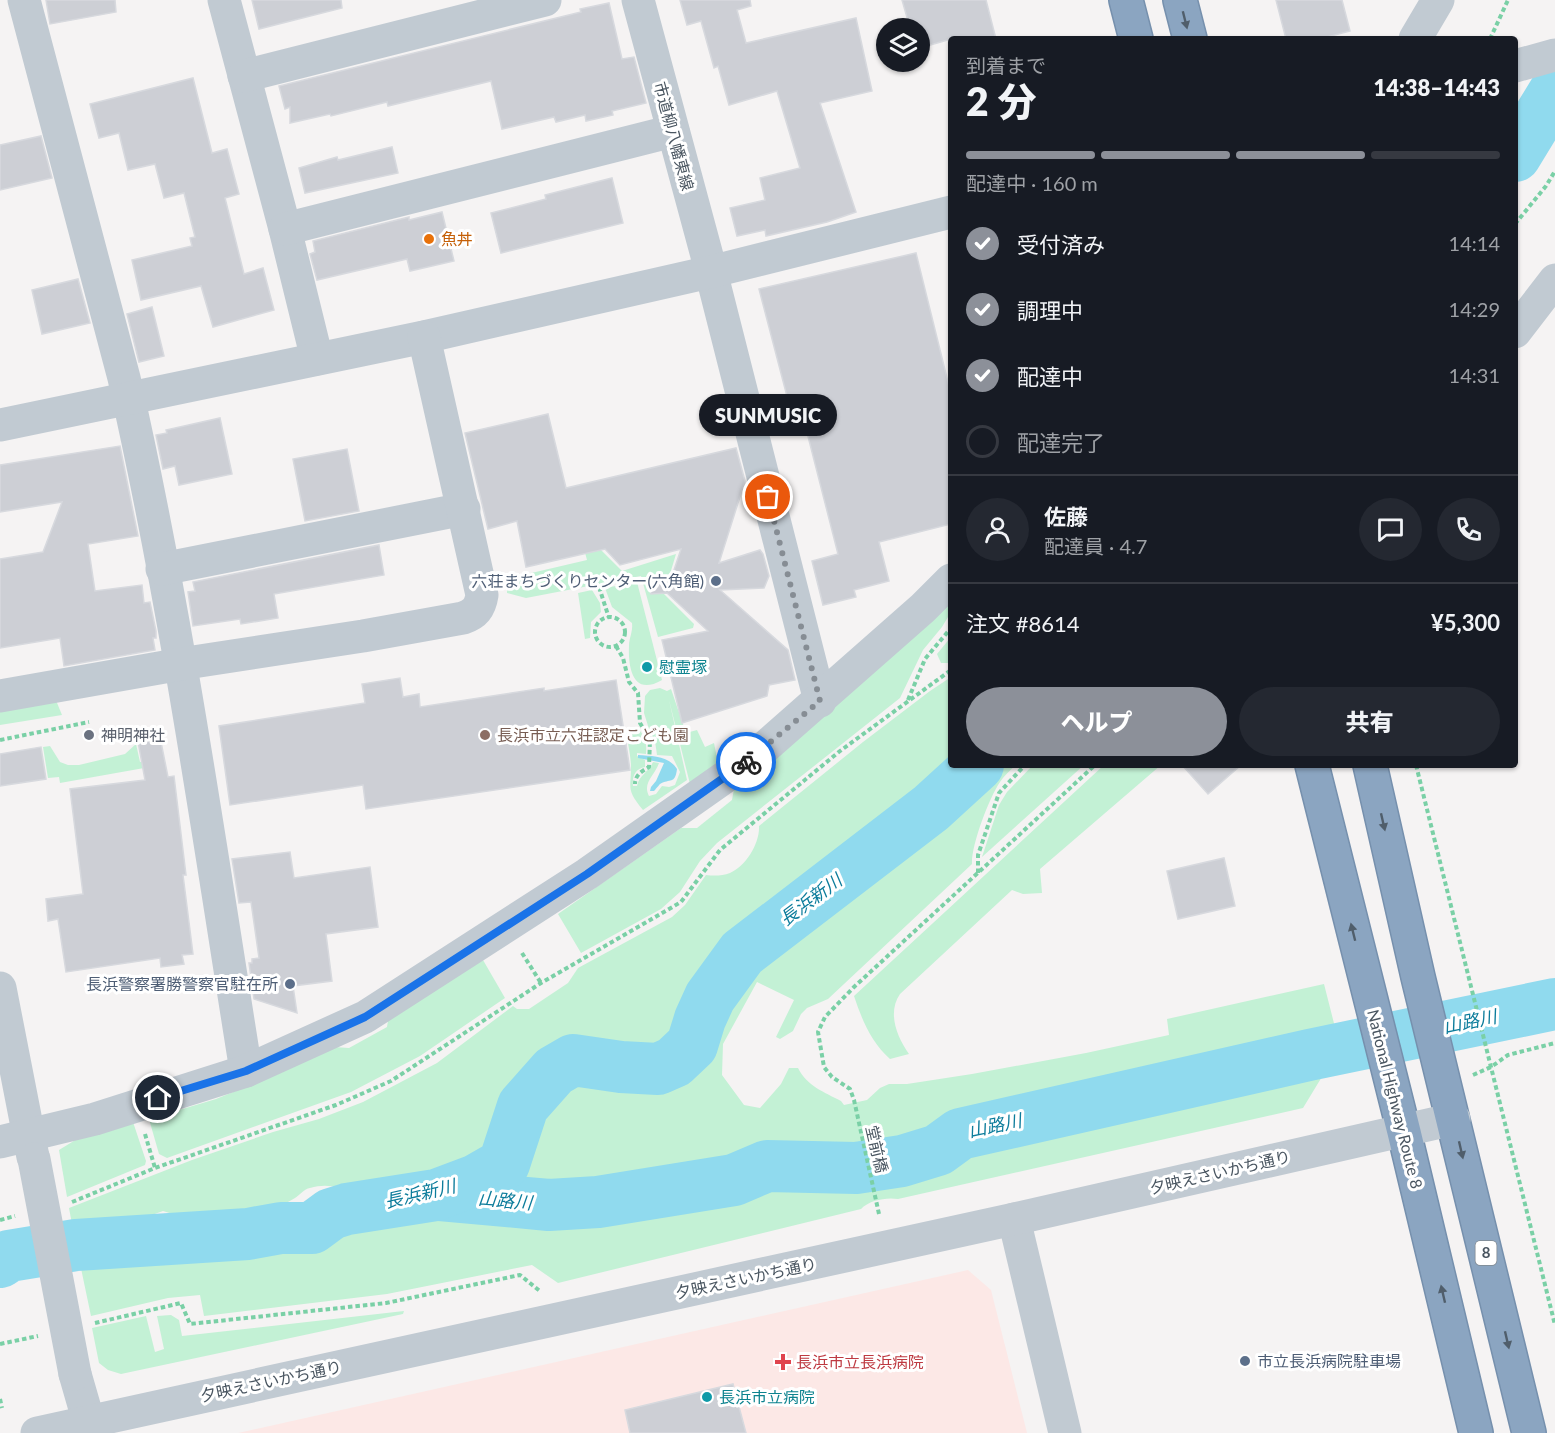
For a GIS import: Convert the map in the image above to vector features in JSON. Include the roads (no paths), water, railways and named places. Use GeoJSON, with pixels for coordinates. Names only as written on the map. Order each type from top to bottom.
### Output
{"type":"FeatureCollection","features":[{"type":"Feature","properties":{"kind":"highway"},"geometry":{"type":"LineString","coordinates":[[1126,0],[1135,36]]}},
{"type":"Feature","properties":{"kind":"highway"},"geometry":{"type":"LineString","coordinates":[[1180,0],[1189,36]]}},
{"type":"Feature","properties":{"kind":"highway","name":"National Highway Route 8"},"geometry":{"type":"LineString","coordinates":[[1313,768],[1404,1132],[1476,1433]]}},
{"type":"Feature","properties":{"kind":"highway","name":"8"},"geometry":{"type":"LineString","coordinates":[[1371,768],[1418,977],[1458,1074],[1454,1119],[1529,1433]]}},
{"type":"Feature","properties":{"kind":"street"},"geometry":{"type":"LineString","coordinates":[[24,0],[128,397],[181,665],[246,1071]]}},
{"type":"Feature","properties":{"kind":"street"},"geometry":{"type":"LineString","coordinates":[[224,0],[317,359]]}},
{"type":"Feature","properties":{"kind":"street"},"geometry":{"type":"LineString","coordinates":[[244,76],[545,0]]}},
{"type":"Feature","properties":{"kind":"street","name":"市道柳八幡東線"},"geometry":{"type":"LineString","coordinates":[[638,0],[711,272],[820,701]]}},
{"type":"Feature","properties":{"kind":"street"},"geometry":{"type":"LineString","coordinates":[[1417,36],[1438,0]]}},
{"type":"Feature","properties":{"kind":"street"},"geometry":{"type":"LineString","coordinates":[[1518,65],[1555,55]]}},
{"type":"Feature","properties":{"kind":"street"},"geometry":{"type":"LineString","coordinates":[[285,229],[673,131]]}},
{"type":"Feature","properties":{"kind":"street"},"geometry":{"type":"LineString","coordinates":[[0,425],[424,337],[711,272],[948,213]]}},
{"type":"Feature","properties":{"kind":"street"},"geometry":{"type":"LineString","coordinates":[[1518,328],[1555,280]]}},
{"type":"Feature","properties":{"kind":"street"},"geometry":{"type":"LineString","coordinates":[[0,696],[363,636],[469,616],[479,607],[482,595],[424,337]]}},
{"type":"Feature","properties":{"kind":"street"},"geometry":{"type":"LineString","coordinates":[[162,569],[464,509]]}},
{"type":"Feature","properties":{"kind":"street"},"geometry":{"type":"LineString","coordinates":[[21,1145],[246,1071],[365,1017],[587,874],[755,756],[924,608],[948,583]]}},
{"type":"Feature","properties":{"kind":"street"},"geometry":{"type":"LineString","coordinates":[[0,988],[21,1145],[90,1428]]}},
{"type":"Feature","properties":{"kind":"street","name":"夕映えさいかち通り"},"geometry":{"type":"LineString","coordinates":[[38,1433],[90,1428],[1454,1119]]}},
{"type":"Feature","properties":{"kind":"street"},"geometry":{"type":"LineString","coordinates":[[1014,1219],[1065,1433]]}},
{"type":"Feature","properties":{"kind":"water"},"geometry":{"type":"Polygon","coordinates":[[[638,755],[660,757],[670,761],[677,769],[675,777],[660,784],[654,791],[650,791],[664,763],[638,758],[638,755]]]}},
{"type":"Feature","properties":{"kind":"waterway","name":"長浜新川"},"geometry":{"type":"LineString","coordinates":[[1518,151],[1555,91]]}},
{"type":"Feature","properties":{"kind":"waterway","name":"長浜新川"},"geometry":{"type":"LineString","coordinates":[[0,1262],[9,1256],[76,1245],[248,1234],[281,1228],[312,1228],[331,1214],[347,1209],[436,1195],[476,1180],[504,1164],[523,1106],[554,1071],[573,1060],[621,1067],[658,1069],[674,1062],[692,1045],[710,997],[742,953],[931,808],[975,768]]}},
{"type":"Feature","properties":{"kind":"waterway","name":"山路川"},"geometry":{"type":"LineString","coordinates":[[440,1195],[549,1205],[598,1202],[734,1180],[767,1166],[856,1168],[902,1161],[938,1150],[960,1134],[1309,1055],[1555,1004]]}},
{"type":"Feature","properties":{"kind":"place","name":"魚丼"},"geometry":{"type":"Point","coordinates":[429,239]}},
{"type":"Feature","properties":{"kind":"place","name":"SUNMUSIC"},"geometry":{"type":"Point","coordinates":[768,497]}},
{"type":"Feature","properties":{"kind":"place","name":"六荘まちづくりセンター(六角館)"},"geometry":{"type":"Point","coordinates":[716,581]}},
{"type":"Feature","properties":{"kind":"place","name":"慰霊塚"},"geometry":{"type":"Point","coordinates":[647,667]}},
{"type":"Feature","properties":{"kind":"place","name":"神明神社"},"geometry":{"type":"Point","coordinates":[89,735]}},
{"type":"Feature","properties":{"kind":"place","name":"長浜市立六荘認定こども園"},"geometry":{"type":"Point","coordinates":[485,735]}},
{"type":"Feature","properties":{"kind":"place","name":"長浜警察署勝警察官駐在所"},"geometry":{"type":"Point","coordinates":[290,984]}},
{"type":"Feature","properties":{"kind":"place","name":"市立長浜病院駐車場"},"geometry":{"type":"Point","coordinates":[1245,1361]}},
{"type":"Feature","properties":{"kind":"place","name":"長浜市立長浜病院"},"geometry":{"type":"Point","coordinates":[783,1362]}},
{"type":"Feature","properties":{"kind":"place","name":"長浜市立病院"},"geometry":{"type":"Point","coordinates":[707,1397]}}]}
